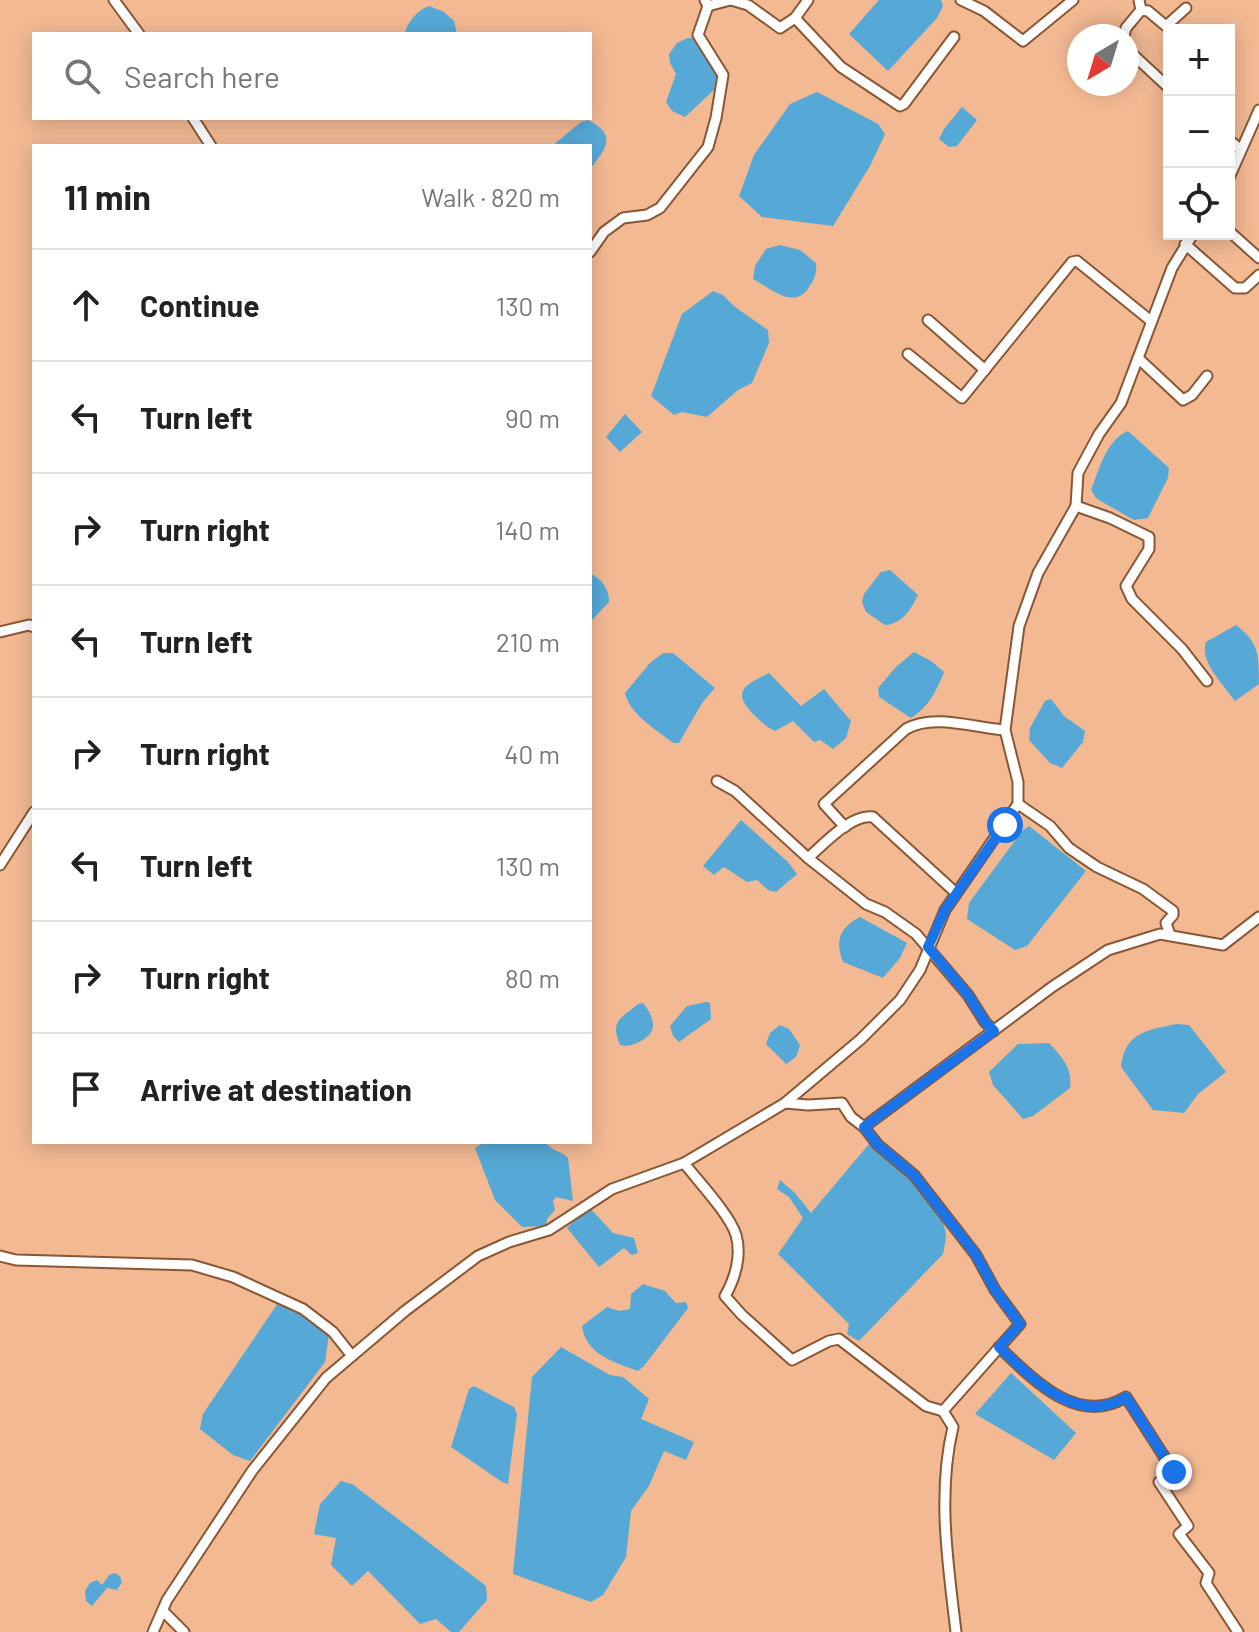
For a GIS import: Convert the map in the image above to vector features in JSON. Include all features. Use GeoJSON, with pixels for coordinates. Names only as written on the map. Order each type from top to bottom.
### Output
{"type":"FeatureCollection","features":[{"type":"Feature","properties":{"kind":"street"},"geometry":{"type":"LineString","coordinates":[[114,0],[138,32]]}},
{"type":"Feature","properties":{"kind":"street"},"geometry":{"type":"LineString","coordinates":[[592,249],[604,232],[623,218],[647,215],[660,208],[708,147],[723,75],[698,35],[706,3],[730,0],[748,5],[780,28],[795,18],[808,0]]}},
{"type":"Feature","properties":{"kind":"street"},"geometry":{"type":"LineString","coordinates":[[961,0],[984,11],[1023,41],[1073,0]]}},
{"type":"Feature","properties":{"kind":"street"},"geometry":{"type":"LineString","coordinates":[[1128,24],[1140,3],[1166,26],[1186,8]]}},
{"type":"Feature","properties":{"kind":"street"},"geometry":{"type":"LineString","coordinates":[[795,18],[841,67],[900,106],[954,37]]}},
{"type":"Feature","properties":{"kind":"street"},"geometry":{"type":"LineString","coordinates":[[1139,60],[1163,82]]}},
{"type":"Feature","properties":{"kind":"street"},"geometry":{"type":"LineString","coordinates":[[1233,168],[1259,110]]}},
{"type":"Feature","properties":{"kind":"street"},"geometry":{"type":"LineString","coordinates":[[194,120],[210,144]]}},
{"type":"Feature","properties":{"kind":"street"},"geometry":{"type":"LineString","coordinates":[[1235,145],[1240,149]]}},
{"type":"Feature","properties":{"kind":"street"},"geometry":{"type":"LineString","coordinates":[[1235,236],[1259,258]]}},
{"type":"Feature","properties":{"kind":"street"},"geometry":{"type":"LineString","coordinates":[[153,1632],[163,1611],[252,1471],[326,1378],[405,1311],[478,1256],[509,1242],[549,1230],[612,1189],[684,1163],[785,1103],[861,1039],[900,1000],[920,970],[945,910],[1018,804],[1018,782],[1005,730],[1019,626],[1038,573],[1076,506],[1078,473],[1099,434],[1121,403],[1172,268],[1188,240]]}},
{"type":"Feature","properties":{"kind":"street"},"geometry":{"type":"LineString","coordinates":[[1185,244],[1235,288],[1245,288],[1259,275]]}},
{"type":"Feature","properties":{"kind":"street"},"geometry":{"type":"LineString","coordinates":[[908,354],[962,398],[1072,262],[1082,263],[1151,321]]}},
{"type":"Feature","properties":{"kind":"street"},"geometry":{"type":"LineString","coordinates":[[928,320],[985,370]]}},
{"type":"Feature","properties":{"kind":"street"},"geometry":{"type":"LineString","coordinates":[[1138,358],[1183,400],[1192,395],[1207,376]]}},
{"type":"Feature","properties":{"kind":"street"},"geometry":{"type":"LineString","coordinates":[[1076,506],[1149,537],[1149,549],[1126,586],[1132,599],[1182,649],[1207,681]]}},
{"type":"Feature","properties":{"kind":"street"},"geometry":{"type":"LineString","coordinates":[[0,632],[32,626]]}},
{"type":"Feature","properties":{"kind":"street"},"geometry":{"type":"LineString","coordinates":[[845,827],[824,804],[906,729],[918,722],[933,722],[1005,730]]}},
{"type":"Feature","properties":{"kind":"street"},"geometry":{"type":"LineString","coordinates":[[717,781],[735,791],[808,858],[866,904],[885,912],[916,934],[994,1031]]}},
{"type":"Feature","properties":{"kind":"street"},"geometry":{"type":"LineString","coordinates":[[1018,804],[1050,826],[1069,848],[1143,889],[1173,911],[1166,923],[1170,935]]}},
{"type":"Feature","properties":{"kind":"street"},"geometry":{"type":"LineString","coordinates":[[0,865],[32,815]]}},
{"type":"Feature","properties":{"kind":"street"},"geometry":{"type":"LineString","coordinates":[[808,858],[863,815],[873,817],[956,893]]}},
{"type":"Feature","properties":{"kind":"street"},"geometry":{"type":"LineString","coordinates":[[864,1127],[1108,950],[1160,934],[1223,945],[1259,917]]}},
{"type":"Feature","properties":{"kind":"street"},"geometry":{"type":"LineString","coordinates":[[785,1103],[842,1103],[878,1145],[914,1175],[976,1255],[995,1290],[1020,1324],[943,1411]]}},
{"type":"Feature","properties":{"kind":"street"},"geometry":{"type":"LineString","coordinates":[[684,1163],[736,1234],[738,1255],[734,1280],[725,1296],[742,1315],[792,1360],[839,1339],[926,1406],[943,1411],[953,1427],[948,1447],[944,1497],[956,1632]]}},
{"type":"Feature","properties":{"kind":"street"},"geometry":{"type":"LineString","coordinates":[[0,1256],[16,1260],[192,1265],[233,1277],[303,1309],[333,1332],[352,1356]]}},
{"type":"Feature","properties":{"kind":"street"},"geometry":{"type":"LineString","coordinates":[[999,1347],[1031,1378],[1056,1396],[1082,1407],[1112,1406],[1126,1397],[1174,1472],[1159,1482],[1188,1526],[1179,1534],[1209,1573],[1206,1583],[1238,1632]]}},
{"type":"Feature","properties":{"kind":"street"},"geometry":{"type":"LineString","coordinates":[[163,1611],[184,1632]]}},
{"type":"Feature","properties":{"kind":"water"},"geometry":{"type":"Polygon","coordinates":[[[879,0],[941,0],[943,6],[937,18],[888,71],[849,34],[879,0]]]}},
{"type":"Feature","properties":{"kind":"water"},"geometry":{"type":"Polygon","coordinates":[[[429,6],[444,12],[454,21],[457,32],[406,32],[421,10],[429,6]]]}},
{"type":"Feature","properties":{"kind":"water"},"geometry":{"type":"Polygon","coordinates":[[[692,38],[717,74],[714,90],[685,117],[672,111],[666,102],[676,74],[669,54],[677,43],[692,38]]]}},
{"type":"Feature","properties":{"kind":"water"},"geometry":{"type":"Polygon","coordinates":[[[817,92],[878,124],[885,134],[870,166],[833,226],[762,217],[739,196],[754,155],[790,104],[817,92]]]}},
{"type":"Feature","properties":{"kind":"water"},"geometry":{"type":"Polygon","coordinates":[[[962,107],[977,120],[957,146],[949,147],[939,139],[962,107]]]}},
{"type":"Feature","properties":{"kind":"water"},"geometry":{"type":"Polygon","coordinates":[[[588,120],[606,137],[604,149],[592,166],[592,144],[554,144],[581,122],[588,120]]]}},
{"type":"Feature","properties":{"kind":"water"},"geometry":{"type":"Polygon","coordinates":[[[780,245],[800,250],[816,263],[813,281],[803,294],[796,297],[782,295],[753,279],[755,266],[766,249],[780,245]]]}},
{"type":"Feature","properties":{"kind":"water"},"geometry":{"type":"Polygon","coordinates":[[[713,291],[723,295],[768,330],[769,343],[752,383],[738,390],[707,417],[682,412],[674,415],[651,396],[682,314],[713,291]]]}},
{"type":"Feature","properties":{"kind":"water"},"geometry":{"type":"Polygon","coordinates":[[[625,414],[642,432],[620,452],[606,437],[625,414]]]}},
{"type":"Feature","properties":{"kind":"water"},"geometry":{"type":"Polygon","coordinates":[[[1128,431],[1169,468],[1168,478],[1148,518],[1134,520],[1097,499],[1091,490],[1109,448],[1128,431]]]}},
{"type":"Feature","properties":{"kind":"water"},"geometry":{"type":"Polygon","coordinates":[[[890,570],[918,595],[901,619],[885,625],[866,612],[862,602],[864,594],[881,572],[890,570]]]}},
{"type":"Feature","properties":{"kind":"water"},"geometry":{"type":"Polygon","coordinates":[[[592,574],[604,585],[609,602],[592,620],[592,574]]]}},
{"type":"Feature","properties":{"kind":"water"},"geometry":{"type":"Polygon","coordinates":[[[1236,625],[1256,650],[1259,684],[1235,701],[1209,665],[1205,650],[1206,642],[1236,625]]]}},
{"type":"Feature","properties":{"kind":"water"},"geometry":{"type":"Polygon","coordinates":[[[914,652],[944,672],[931,698],[911,718],[879,697],[878,688],[914,652]]]}},
{"type":"Feature","properties":{"kind":"water"},"geometry":{"type":"Polygon","coordinates":[[[663,653],[673,653],[715,688],[702,703],[679,743],[673,743],[644,721],[632,708],[625,693],[650,663],[663,653]]]}},
{"type":"Feature","properties":{"kind":"water"},"geometry":{"type":"Polygon","coordinates":[[[769,673],[801,706],[824,689],[851,721],[846,738],[833,749],[820,740],[814,742],[793,721],[775,731],[764,724],[747,707],[742,694],[748,685],[769,673]]]}},
{"type":"Feature","properties":{"kind":"water"},"geometry":{"type":"Polygon","coordinates":[[[1051,699],[1064,716],[1085,731],[1083,742],[1062,768],[1050,763],[1029,740],[1030,728],[1045,701],[1051,699]]]}},
{"type":"Feature","properties":{"kind":"water"},"geometry":{"type":"Polygon","coordinates":[[[741,820],[797,874],[776,892],[768,890],[757,880],[747,882],[724,867],[714,875],[703,866],[741,820]]]}},
{"type":"Feature","properties":{"kind":"water"},"geometry":{"type":"Polygon","coordinates":[[[1029,826],[1086,871],[1027,946],[1015,950],[967,919],[969,903],[1022,831],[1029,826]]]}},
{"type":"Feature","properties":{"kind":"water"},"geometry":{"type":"Polygon","coordinates":[[[860,917],[907,943],[900,958],[883,978],[843,962],[839,941],[847,926],[860,917]]]}},
{"type":"Feature","properties":{"kind":"water"},"geometry":{"type":"Polygon","coordinates":[[[643,1003],[652,1020],[650,1034],[634,1044],[620,1045],[616,1031],[618,1021],[643,1003]]]}},
{"type":"Feature","properties":{"kind":"water"},"geometry":{"type":"Polygon","coordinates":[[[710,1003],[711,1019],[679,1042],[670,1026],[687,1006],[710,1003]]]}},
{"type":"Feature","properties":{"kind":"water"},"geometry":{"type":"Polygon","coordinates":[[[1177,1024],[1189,1025],[1226,1072],[1198,1094],[1184,1113],[1153,1110],[1121,1067],[1123,1055],[1127,1046],[1139,1035],[1177,1024]]]}},
{"type":"Feature","properties":{"kind":"water"},"geometry":{"type":"Polygon","coordinates":[[[780,1025],[789,1029],[800,1045],[796,1057],[786,1064],[766,1044],[770,1033],[780,1025]]]}},
{"type":"Feature","properties":{"kind":"water"},"geometry":{"type":"Polygon","coordinates":[[[1049,1043],[1068,1068],[1070,1088],[1033,1116],[1023,1119],[993,1085],[989,1072],[1018,1044],[1049,1043]]]}},
{"type":"Feature","properties":{"kind":"water"},"geometry":{"type":"Polygon","coordinates":[[[481,1144],[547,1144],[568,1158],[573,1201],[556,1197],[553,1201],[555,1210],[547,1219],[546,1226],[522,1227],[495,1200],[475,1148],[481,1144]]]}},
{"type":"Feature","properties":{"kind":"water"},"geometry":{"type":"Polygon","coordinates":[[[869,1144],[927,1197],[943,1222],[946,1237],[943,1254],[859,1341],[847,1334],[849,1324],[778,1254],[803,1218],[789,1197],[777,1189],[780,1180],[811,1213],[869,1144]]]}},
{"type":"Feature","properties":{"kind":"water"},"geometry":{"type":"Polygon","coordinates":[[[589,1207],[613,1233],[634,1238],[638,1253],[632,1255],[624,1248],[599,1267],[567,1228],[589,1207]]]}},
{"type":"Feature","properties":{"kind":"water"},"geometry":{"type":"Polygon","coordinates":[[[643,1284],[665,1291],[676,1303],[686,1302],[688,1308],[638,1371],[595,1351],[582,1326],[607,1307],[619,1311],[630,1309],[631,1294],[643,1284]]]}},
{"type":"Feature","properties":{"kind":"water"},"geometry":{"type":"Polygon","coordinates":[[[278,1303],[286,1303],[329,1334],[325,1362],[250,1461],[233,1455],[200,1429],[203,1414],[278,1303]]]}},
{"type":"Feature","properties":{"kind":"water"},"geometry":{"type":"Polygon","coordinates":[[[561,1347],[610,1375],[623,1377],[649,1399],[641,1419],[694,1442],[686,1460],[664,1451],[649,1486],[631,1511],[626,1557],[603,1595],[591,1602],[513,1574],[532,1377],[561,1347]]]}},
{"type":"Feature","properties":{"kind":"water"},"geometry":{"type":"Polygon","coordinates":[[[1011,1373],[1076,1433],[1054,1460],[975,1414],[1011,1373]]]}},
{"type":"Feature","properties":{"kind":"water"},"geometry":{"type":"Polygon","coordinates":[[[474,1386],[514,1407],[517,1414],[508,1484],[451,1447],[469,1389],[474,1386]]]}},
{"type":"Feature","properties":{"kind":"water"},"geometry":{"type":"Polygon","coordinates":[[[341,1481],[352,1484],[486,1586],[487,1600],[459,1632],[451,1632],[436,1619],[420,1624],[368,1571],[352,1586],[331,1565],[336,1538],[314,1534],[320,1504],[341,1481]]]}},
{"type":"Feature","properties":{"kind":"water"},"geometry":{"type":"Polygon","coordinates":[[[115,1573],[122,1582],[117,1590],[107,1588],[92,1606],[86,1601],[85,1591],[90,1583],[97,1580],[102,1585],[109,1575],[115,1573]]]}},
{"type":"Feature","properties":{"kind":"route"},"geometry":{"type":"LineString","coordinates":[[1005,825],[945,910],[928,947],[994,1031],[864,1127],[878,1145],[914,1175],[976,1255],[995,1290],[1013,1312],[1020,1324],[999,1347],[1031,1378],[1056,1396],[1082,1407],[1112,1406],[1126,1397],[1174,1472]]}}]}
